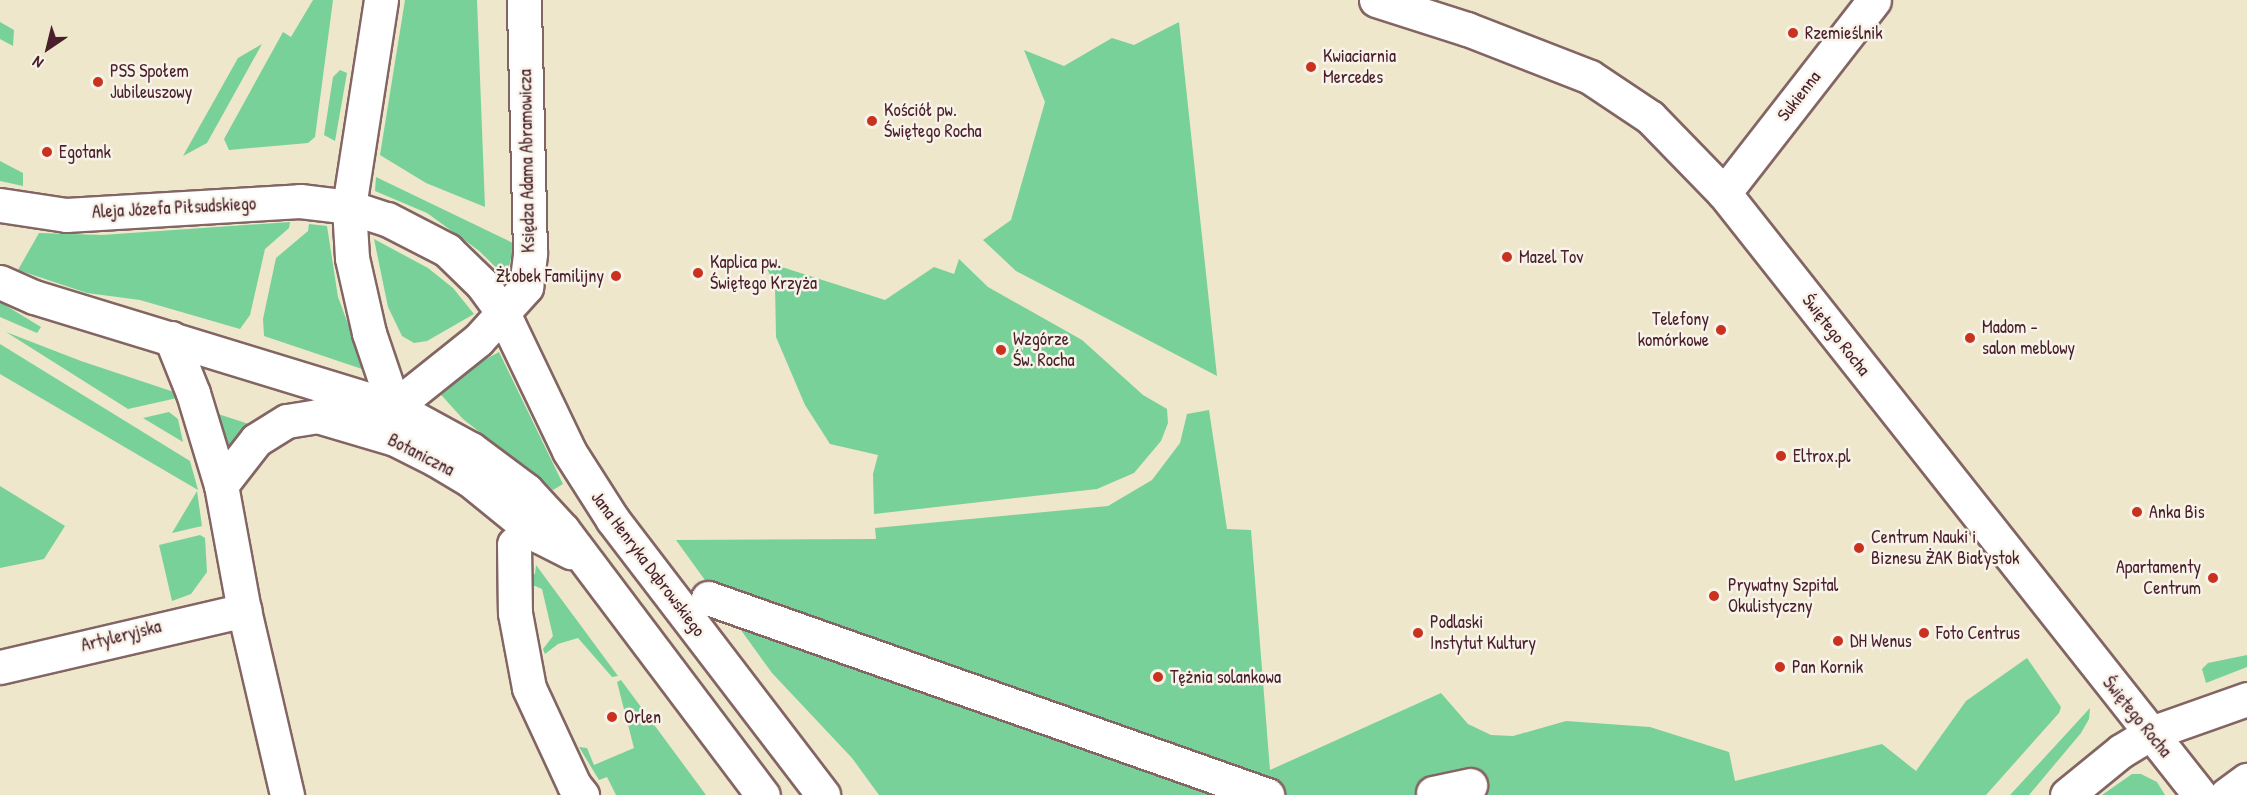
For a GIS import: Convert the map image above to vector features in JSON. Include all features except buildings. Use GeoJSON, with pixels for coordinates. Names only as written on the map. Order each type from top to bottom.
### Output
{"type":"FeatureCollection","features":[{"type":"Feature","properties":{"kind":"street"},"geometry":{"type":"LineString","coordinates":[[381,0],[349,207],[352,258],[394,407]]}},
{"type":"Feature","properties":{"kind":"street","name":"Księdza Adama Abramowicza"},"geometry":{"type":"LineString","coordinates":[[394,407],[478,340],[526,287],[530,252],[524,0]]}},
{"type":"Feature","properties":{"kind":"street","name":"Świętego Rocha"},"geometry":{"type":"LineString","coordinates":[[1376,0],[1467,29],[1590,77],[1650,117],[1724,193],[2200,795]]}},
{"type":"Feature","properties":{"kind":"street","name":"Sukienna"},"geometry":{"type":"LineString","coordinates":[[1724,193],[1874,0]]}},
{"type":"Feature","properties":{"kind":"street","name":"Aleja Józefa Piłsudskiego"},"geometry":{"type":"LineString","coordinates":[[0,205],[66,215],[300,201],[349,207],[416,231],[447,250],[482,284],[503,313]]}},
{"type":"Feature","properties":{"kind":"street"},"geometry":{"type":"LineString","coordinates":[[0,282],[34,297],[394,407],[499,467],[526,490],[589,562],[763,795]]}},
{"type":"Feature","properties":{"kind":"street","name":"Jana Henryka Dąbrowskiego"},"geometry":{"type":"LineString","coordinates":[[503,313],[581,473],[824,795]]}},
{"type":"Feature","properties":{"kind":"street"},"geometry":{"type":"LineString","coordinates":[[171,338],[193,393],[220,485],[244,610],[287,795]]}},
{"type":"Feature","properties":{"kind":"street","name":"Botaniczna"},"geometry":{"type":"LineString","coordinates":[[220,485],[256,440],[287,422],[316,416],[395,439],[435,459],[470,480],[539,536],[589,562]]}},
{"type":"Feature","properties":{"kind":"street"},"geometry":{"type":"LineString","coordinates":[[514,544],[515,613],[529,688],[574,785],[582,795]]}},
{"type":"Feature","properties":{"kind":"street"},"geometry":{"type":"LineString","coordinates":[[708,598],[1267,795]]}},
{"type":"Feature","properties":{"kind":"street","name":"Artyleryjska"},"geometry":{"type":"LineString","coordinates":[[0,667],[244,610]]}},
{"type":"Feature","properties":{"kind":"street"},"geometry":{"type":"LineString","coordinates":[[2067,795],[2121,751],[2151,733],[2247,699]]}},
{"type":"Feature","properties":{"kind":"street"},"geometry":{"type":"LineString","coordinates":[[2226,795],[2247,780]]}},
{"type":"Feature","properties":{"kind":"street"},"geometry":{"type":"LineString","coordinates":[[1433,794],[1470,785]]}},
{"type":"Feature","properties":{"kind":"green space"},"geometry":{"type":"Polygon","coordinates":[[[313,0],[333,0],[315,137],[308,143],[229,150],[224,139],[283,32],[291,37],[313,0]]]}},
{"type":"Feature","properties":{"kind":"green space"},"geometry":{"type":"Polygon","coordinates":[[[405,0],[477,0],[485,207],[426,183],[380,155],[405,0]]]}},
{"type":"Feature","properties":{"kind":"green space"},"geometry":{"type":"Polygon","coordinates":[[[0,22],[14,30],[13,46],[0,39],[0,22]]]}},
{"type":"Feature","properties":{"kind":"green space"},"geometry":{"type":"Polygon","coordinates":[[[1179,22],[1217,376],[1016,271],[983,240],[1011,220],[1045,102],[1024,50],[1064,66],[1112,38],[1134,45],[1179,22]]]}},
{"type":"Feature","properties":{"kind":"green space"},"geometry":{"type":"Polygon","coordinates":[[[262,44],[207,143],[183,156],[238,58],[262,44]]]}},
{"type":"Feature","properties":{"kind":"green space"},"geometry":{"type":"Polygon","coordinates":[[[340,70],[347,73],[335,141],[324,135],[333,77],[340,70]]]}},
{"type":"Feature","properties":{"kind":"green space"},"geometry":{"type":"Polygon","coordinates":[[[0,161],[23,173],[23,186],[0,181],[0,161]]]}},
{"type":"Feature","properties":{"kind":"green space"},"geometry":{"type":"Polygon","coordinates":[[[376,177],[515,244],[506,277],[478,250],[427,213],[375,191],[376,177]]]}},
{"type":"Feature","properties":{"kind":"green space"},"geometry":{"type":"Polygon","coordinates":[[[290,222],[289,228],[265,249],[250,315],[240,329],[140,300],[87,293],[18,270],[39,233],[102,235],[290,222]]]}},
{"type":"Feature","properties":{"kind":"green space"},"geometry":{"type":"Polygon","coordinates":[[[309,224],[327,226],[338,297],[365,370],[264,336],[263,319],[276,258],[308,231],[309,224]]]}},
{"type":"Feature","properties":{"kind":"green space"},"geometry":{"type":"Polygon","coordinates":[[[374,239],[428,268],[453,288],[474,314],[427,341],[414,343],[402,336],[388,307],[374,239]]]}},
{"type":"Feature","properties":{"kind":"green space"},"geometry":{"type":"Polygon","coordinates":[[[959,259],[988,287],[1082,340],[1143,395],[1167,409],[1168,423],[1161,441],[1134,473],[1097,489],[874,514],[873,474],[878,455],[830,444],[805,405],[776,337],[775,285],[763,261],[885,300],[934,267],[954,274],[959,259]]]}},
{"type":"Feature","properties":{"kind":"green space"},"geometry":{"type":"Polygon","coordinates":[[[0,302],[41,327],[37,333],[0,317],[0,302]]]}},
{"type":"Feature","properties":{"kind":"green space"},"geometry":{"type":"Polygon","coordinates":[[[6,332],[81,361],[186,396],[128,409],[6,332]]]}},
{"type":"Feature","properties":{"kind":"green space"},"geometry":{"type":"Polygon","coordinates":[[[0,344],[190,461],[198,490],[0,374],[0,344]]]}},
{"type":"Feature","properties":{"kind":"green space"},"geometry":{"type":"Polygon","coordinates":[[[499,352],[563,484],[553,490],[463,419],[434,387],[499,352]]]}},
{"type":"Feature","properties":{"kind":"green space"},"geometry":{"type":"Polygon","coordinates":[[[1209,410],[1227,529],[1251,530],[1270,770],[1441,693],[1468,724],[1491,735],[1513,736],[1566,721],[1650,727],[1729,752],[1735,781],[1882,744],[1916,771],[1966,701],[2027,658],[2061,707],[2059,713],[1986,795],[879,795],[852,758],[772,673],[676,540],[876,539],[875,528],[1108,506],[1152,480],[1180,443],[1187,414],[1209,410]]]}},
{"type":"Feature","properties":{"kind":"green space"},"geometry":{"type":"Polygon","coordinates":[[[169,412],[178,419],[183,442],[143,418],[169,412]]]}},
{"type":"Feature","properties":{"kind":"green space"},"geometry":{"type":"Polygon","coordinates":[[[212,412],[255,426],[230,457],[212,412]]]}},
{"type":"Feature","properties":{"kind":"green space"},"geometry":{"type":"Polygon","coordinates":[[[0,486],[65,526],[44,559],[0,568],[0,486]]]}},
{"type":"Feature","properties":{"kind":"green space"},"geometry":{"type":"Polygon","coordinates":[[[197,491],[202,526],[172,533],[197,491]]]}},
{"type":"Feature","properties":{"kind":"green space"},"geometry":{"type":"Polygon","coordinates":[[[200,535],[205,538],[207,572],[191,594],[172,601],[159,545],[200,535]]]}},
{"type":"Feature","properties":{"kind":"green space"},"geometry":{"type":"Polygon","coordinates":[[[536,565],[618,676],[612,677],[578,638],[558,644],[545,654],[543,649],[553,636],[542,589],[528,583],[527,574],[535,574],[536,565]]]}},
{"type":"Feature","properties":{"kind":"green space"},"geometry":{"type":"Polygon","coordinates":[[[2247,655],[2247,667],[2206,683],[2202,669],[2208,663],[2247,655]]]}},
{"type":"Feature","properties":{"kind":"green space"},"geometry":{"type":"Polygon","coordinates":[[[621,680],[706,795],[616,795],[607,777],[599,780],[579,747],[587,748],[594,765],[634,748],[617,682],[621,680]]]}},
{"type":"Feature","properties":{"kind":"green space"},"geometry":{"type":"Polygon","coordinates":[[[2090,708],[2089,719],[2081,733],[2029,795],[2010,795],[2090,708]]]}},
{"type":"Feature","properties":{"kind":"green space"},"geometry":{"type":"Polygon","coordinates":[[[2132,774],[2141,774],[2157,782],[2165,795],[2102,795],[2132,774]]]}},
{"type":"Feature","properties":{"kind":"place","name":"Rzemieślnik"},"geometry":{"type":"Point","coordinates":[1793,33]}},
{"type":"Feature","properties":{"kind":"place","name":"Kwiaciarnia Mercedes"},"geometry":{"type":"Point","coordinates":[1311,67]}},
{"type":"Feature","properties":{"kind":"place","name":"PSS Społem Jubileuszowy"},"geometry":{"type":"Point","coordinates":[98,82]}},
{"type":"Feature","properties":{"kind":"place","name":"Kościół pw. Świętego Rocha"},"geometry":{"type":"Point","coordinates":[872,121]}},
{"type":"Feature","properties":{"kind":"place","name":"Egotank"},"geometry":{"type":"Point","coordinates":[47,152]}},
{"type":"Feature","properties":{"kind":"place","name":"Mazel Tov"},"geometry":{"type":"Point","coordinates":[1507,257]}},
{"type":"Feature","properties":{"kind":"place","name":"Kaplica pw. Świętego Krzyża"},"geometry":{"type":"Point","coordinates":[698,273]}},
{"type":"Feature","properties":{"kind":"place","name":"Żłobek Familijny"},"geometry":{"type":"Point","coordinates":[616,276]}},
{"type":"Feature","properties":{"kind":"place","name":"Telefony komórkowe"},"geometry":{"type":"Point","coordinates":[1721,330]}},
{"type":"Feature","properties":{"kind":"place","name":"Madom - salon meblowy"},"geometry":{"type":"Point","coordinates":[1970,338]}},
{"type":"Feature","properties":{"kind":"place","name":"Wzgórze Św. Rocha"},"geometry":{"type":"Point","coordinates":[1001,350]}},
{"type":"Feature","properties":{"kind":"place","name":"Eltrox.pl"},"geometry":{"type":"Point","coordinates":[1781,456]}},
{"type":"Feature","properties":{"kind":"place","name":"Anka Bis"},"geometry":{"type":"Point","coordinates":[2137,512]}},
{"type":"Feature","properties":{"kind":"place","name":"Centrum Nauki i Biznesu ŻAK Białystok"},"geometry":{"type":"Point","coordinates":[1859,548]}},
{"type":"Feature","properties":{"kind":"place","name":"Apartamenty Centrum"},"geometry":{"type":"Point","coordinates":[2213,578]}},
{"type":"Feature","properties":{"kind":"place","name":"Prywatny Szpital Okulistyczny"},"geometry":{"type":"Point","coordinates":[1714,596]}},
{"type":"Feature","properties":{"kind":"place","name":"Podlaski Instytut Kultury"},"geometry":{"type":"Point","coordinates":[1418,633]}},
{"type":"Feature","properties":{"kind":"place","name":"Foto Centrus"},"geometry":{"type":"Point","coordinates":[1924,633]}},
{"type":"Feature","properties":{"kind":"place","name":"DH Wenus"},"geometry":{"type":"Point","coordinates":[1838,641]}},
{"type":"Feature","properties":{"kind":"place","name":"Pan Kornik"},"geometry":{"type":"Point","coordinates":[1780,667]}},
{"type":"Feature","properties":{"kind":"place","name":"Tężnia solankowa"},"geometry":{"type":"Point","coordinates":[1158,677]}},
{"type":"Feature","properties":{"kind":"place","name":"Orlen"},"geometry":{"type":"Point","coordinates":[612,717]}}]}
